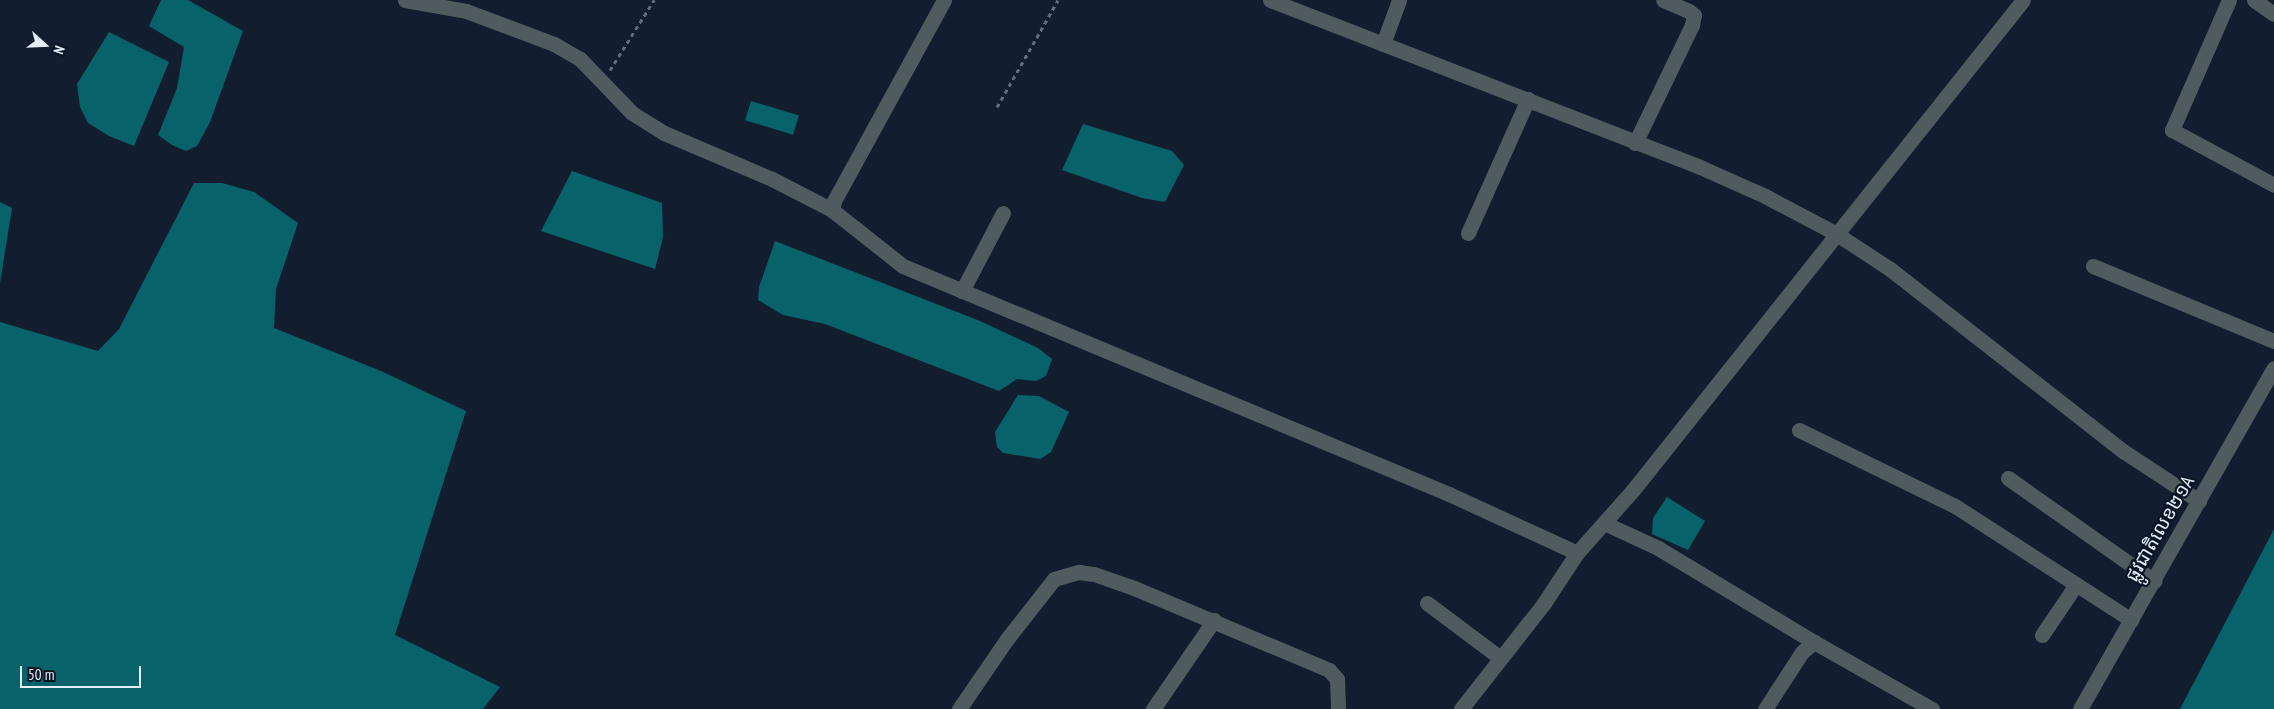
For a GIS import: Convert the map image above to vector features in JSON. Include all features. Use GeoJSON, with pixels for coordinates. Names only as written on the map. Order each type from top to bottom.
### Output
{"type":"FeatureCollection","features":[{"type":"Feature","properties":{"kind":"street"},"geometry":{"type":"LineString","coordinates":[[405,0],[466,11],[554,44],[580,59],[632,113],[664,132],[772,179],[832,210],[903,266],[1449,494],[1577,553]]}},
{"type":"Feature","properties":{"kind":"street"},"geometry":{"type":"LineString","coordinates":[[832,210],[834,201],[944,0]]}},
{"type":"Feature","properties":{"kind":"street"},"geometry":{"type":"LineString","coordinates":[[1270,0],[1528,99],[1765,196],[1835,233],[1890,269],[2123,451],[2199,501]]}},
{"type":"Feature","properties":{"kind":"street"},"geometry":{"type":"LineString","coordinates":[[1383,44],[1399,0]]}},
{"type":"Feature","properties":{"kind":"street"},"geometry":{"type":"LineString","coordinates":[[1635,143],[1692,25],[1694,15],[1663,0]]}},
{"type":"Feature","properties":{"kind":"street"},"geometry":{"type":"LineString","coordinates":[[1461,709],[1544,603],[1577,553],[1633,490],[1835,233],[2023,0]]}},
{"type":"Feature","properties":{"kind":"street"},"geometry":{"type":"LineString","coordinates":[[2230,0],[2172,130],[2186,141],[2274,185]]}},
{"type":"Feature","properties":{"kind":"street"},"geometry":{"type":"LineString","coordinates":[[2254,0],[2274,14]]}},
{"type":"Feature","properties":{"kind":"street"},"geometry":{"type":"LineString","coordinates":[[1468,233],[1528,99]]}},
{"type":"Feature","properties":{"kind":"street"},"geometry":{"type":"LineString","coordinates":[[962,291],[1003,213]]}},
{"type":"Feature","properties":{"kind":"street"},"geometry":{"type":"LineString","coordinates":[[2092,266],[2274,341]]}},
{"type":"Feature","properties":{"kind":"street","name":"ផ្លូវជាតិលេខ២១A"},"geometry":{"type":"LineString","coordinates":[[2080,709],[2274,368]]}},
{"type":"Feature","properties":{"kind":"street"},"geometry":{"type":"LineString","coordinates":[[1799,430],[1955,506],[2075,586],[2131,620]]}},
{"type":"Feature","properties":{"kind":"street"},"geometry":{"type":"LineString","coordinates":[[2008,478],[2154,581]]}},
{"type":"Feature","properties":{"kind":"street"},"geometry":{"type":"LineString","coordinates":[[1604,523],[1658,548],[1926,707]]}},
{"type":"Feature","properties":{"kind":"street"},"geometry":{"type":"LineString","coordinates":[[959,709],[1007,639],[1054,579],[1066,574],[1094,574],[1214,620],[1329,670],[1337,679],[1338,709]]}},
{"type":"Feature","properties":{"kind":"street"},"geometry":{"type":"LineString","coordinates":[[2042,635],[2075,586]]}},
{"type":"Feature","properties":{"kind":"street"},"geometry":{"type":"LineString","coordinates":[[1427,603],[1500,657]]}},
{"type":"Feature","properties":{"kind":"street"},"geometry":{"type":"LineString","coordinates":[[1153,709],[1214,620]]}},
{"type":"Feature","properties":{"kind":"street"},"geometry":{"type":"LineString","coordinates":[[1765,709],[1802,652],[1814,642]]}},
{"type":"Feature","properties":{"kind":"path"},"geometry":{"type":"LineString","coordinates":[[603,81],[654,0]]}},
{"type":"Feature","properties":{"kind":"path"},"geometry":{"type":"LineString","coordinates":[[997,107],[1058,0]]}},
{"type":"Feature","properties":{"kind":"shaded area"},"geometry":{"type":"Polygon","coordinates":[[[161,0],[188,0],[243,31],[210,122],[197,146],[186,151],[172,145],[158,135],[177,88],[184,47],[149,26],[161,0]]]}},
{"type":"Feature","properties":{"kind":"shaded area"},"geometry":{"type":"Polygon","coordinates":[[[109,32],[169,62],[134,146],[109,136],[88,123],[80,107],[77,84],[109,32]]]}},
{"type":"Feature","properties":{"kind":"shaded area"},"geometry":{"type":"Polygon","coordinates":[[[751,101],[799,116],[793,135],[745,120],[751,101]]]}},
{"type":"Feature","properties":{"kind":"shaded area"},"geometry":{"type":"Polygon","coordinates":[[[1083,124],[1172,151],[1184,165],[1165,202],[1142,198],[1062,170],[1083,124]]]}},
{"type":"Feature","properties":{"kind":"shaded area"},"geometry":{"type":"Polygon","coordinates":[[[572,171],[662,203],[663,237],[655,269],[541,231],[572,171]]]}},
{"type":"Feature","properties":{"kind":"shaded area"},"geometry":{"type":"Polygon","coordinates":[[[194,183],[222,183],[254,192],[298,223],[276,289],[274,328],[381,371],[466,411],[395,635],[500,687],[483,709],[0,709],[0,322],[98,351],[119,329],[194,183]]]}},
{"type":"Feature","properties":{"kind":"shaded area"},"geometry":{"type":"Polygon","coordinates":[[[0,202],[12,208],[0,283],[0,202]]]}},
{"type":"Feature","properties":{"kind":"shaded area"},"geometry":{"type":"Polygon","coordinates":[[[775,241],[980,321],[1038,348],[1052,359],[1046,376],[1036,381],[1017,379],[999,391],[825,324],[783,315],[758,300],[759,287],[775,241]]]}},
{"type":"Feature","properties":{"kind":"shaded area"},"geometry":{"type":"Polygon","coordinates":[[[1018,395],[1039,396],[1069,412],[1051,452],[1040,459],[1003,453],[997,447],[995,432],[1018,395]]]}},
{"type":"Feature","properties":{"kind":"shaded area"},"geometry":{"type":"Polygon","coordinates":[[[1667,497],[1705,521],[1688,550],[1652,534],[1653,518],[1667,497]]]}},
{"type":"Feature","properties":{"kind":"shaded area"},"geometry":{"type":"Polygon","coordinates":[[[2274,529],[2274,709],[2180,709],[2274,529]]]}}]}
